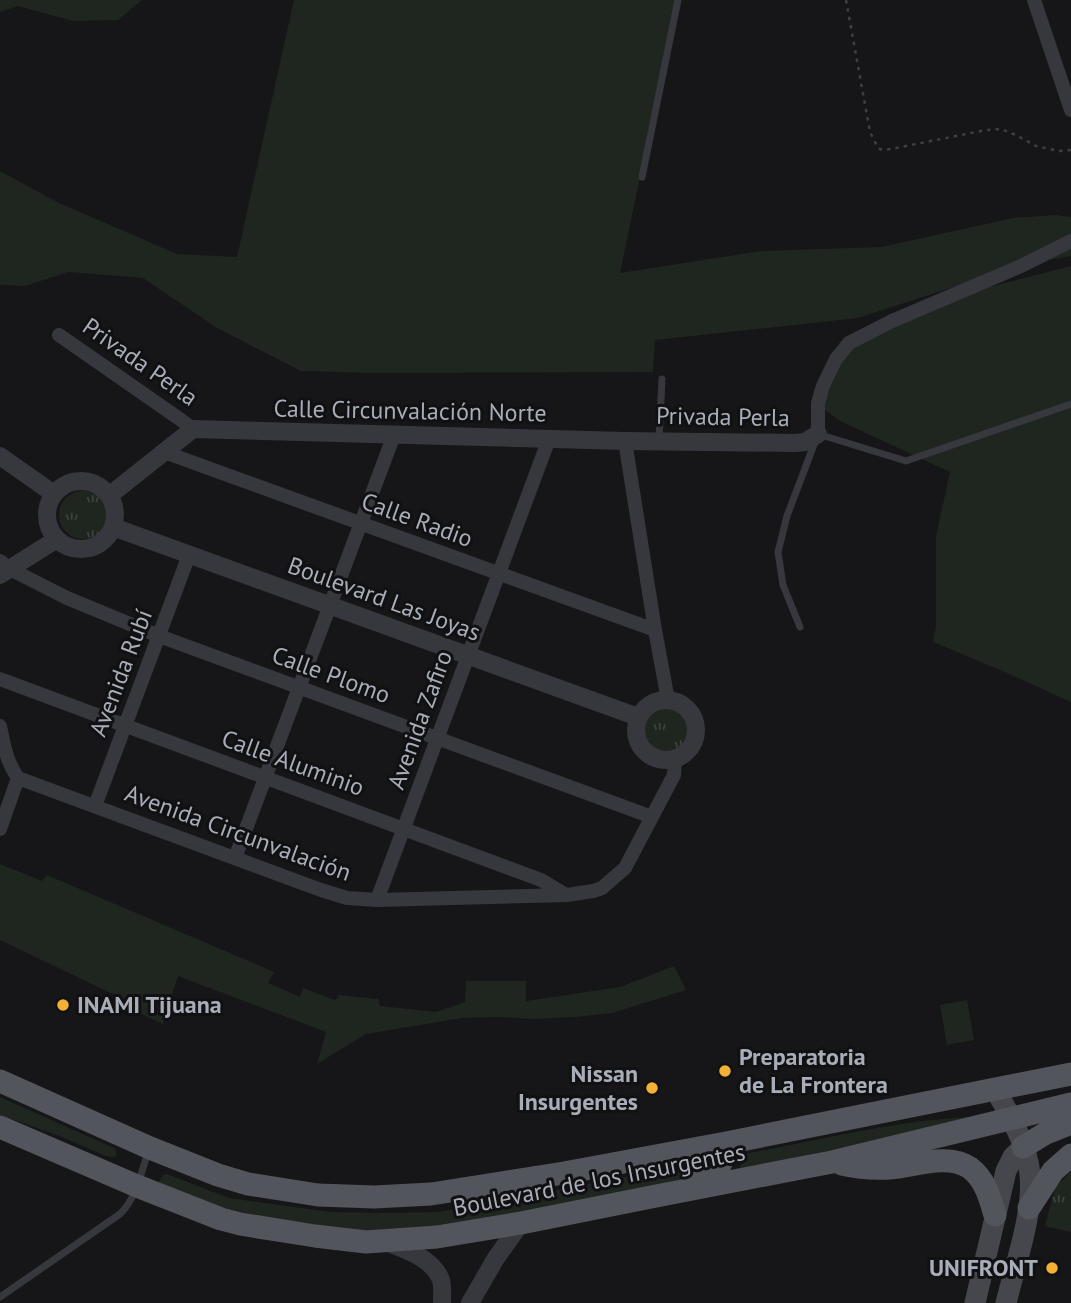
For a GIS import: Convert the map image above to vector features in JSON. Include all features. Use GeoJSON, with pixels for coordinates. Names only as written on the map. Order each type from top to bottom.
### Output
{"type":"FeatureCollection","features":[{"type":"Feature","properties":{"kind":"main road","name":"Boulevard de los Insurgentes"},"geometry":{"type":"LineString","coordinates":[[0,1081],[218,1175],[248,1184],[318,1195],[374,1197],[431,1194],[564,1173],[1071,1074]]}},
{"type":"Feature","properties":{"kind":"main road"},"geometry":{"type":"LineString","coordinates":[[995,1090],[1012,1119],[1030,1175],[1030,1208],[1006,1303]]}},
{"type":"Feature","properties":{"kind":"main road","name":"Boulevard de los Insurgentes"},"geometry":{"type":"LineString","coordinates":[[0,1127],[221,1219],[315,1236],[382,1241],[437,1237],[521,1223],[832,1162],[1071,1104]]}},
{"type":"Feature","properties":{"kind":"main road"},"geometry":{"type":"LineString","coordinates":[[975,1303],[1006,1171],[1013,1157],[1023,1147],[1046,1133],[1071,1124]]}},
{"type":"Feature","properties":{"kind":"main road"},"geometry":{"type":"LineString","coordinates":[[651,1197],[707,1180],[719,1169],[726,1143]]}},
{"type":"Feature","properties":{"kind":"main road"},"geometry":{"type":"LineString","coordinates":[[1030,1208],[1053,1171],[1071,1155]]}},
{"type":"Feature","properties":{"kind":"main road"},"geometry":{"type":"LineString","coordinates":[[832,1162],[861,1169],[892,1168],[934,1161],[950,1161],[969,1167],[988,1191],[995,1214]]}},
{"type":"Feature","properties":{"kind":"street"},"geometry":{"type":"LineString","coordinates":[[1034,0],[1071,110]]}},
{"type":"Feature","properties":{"kind":"street"},"geometry":{"type":"LineString","coordinates":[[818,435],[818,403],[823,386],[836,359],[849,343],[1071,241]]}},
{"type":"Feature","properties":{"kind":"street","name":"Privada Perla"},"geometry":{"type":"LineString","coordinates":[[60,335],[193,429]]}},
{"type":"Feature","properties":{"kind":"street"},"geometry":{"type":"LineString","coordinates":[[110,495],[193,429]]}},
{"type":"Feature","properties":{"kind":"street","name":"Calle Circunvalación Norte"},"geometry":{"type":"LineString","coordinates":[[193,429],[625,441]]}},
{"type":"Feature","properties":{"kind":"street"},"geometry":{"type":"LineString","coordinates":[[235,858],[394,435]]}},
{"type":"Feature","properties":{"kind":"street","name":"Privada Perla"},"geometry":{"type":"LineString","coordinates":[[625,441],[795,443],[805,442],[818,435]]}},
{"type":"Feature","properties":{"kind":"street","name":"Avenida Zafiro"},"geometry":{"type":"LineString","coordinates":[[377,900],[549,439]]}},
{"type":"Feature","properties":{"kind":"street"},"geometry":{"type":"LineString","coordinates":[[625,441],[668,700]]}},
{"type":"Feature","properties":{"kind":"street","name":"Calle Radio"},"geometry":{"type":"LineString","coordinates":[[164,452],[655,630]]}},
{"type":"Feature","properties":{"kind":"street"},"geometry":{"type":"LineString","coordinates":[[0,456],[54,494]]}},
{"type":"Feature","properties":{"kind":"street"},"geometry":{"type":"LineString","coordinates":[[81,480],[96,484],[110,495],[115,510],[113,527],[99,544],[88,548],[66,545],[57,539],[50,529],[48,505],[54,494],[66,484],[81,480]]}},
{"type":"Feature","properties":{"kind":"street","name":"Boulevard Las Joyas"},"geometry":{"type":"LineString","coordinates":[[113,527],[638,718]]}},
{"type":"Feature","properties":{"kind":"street"},"geometry":{"type":"LineString","coordinates":[[4,568],[57,539]]}},
{"type":"Feature","properties":{"kind":"street","name":"Avenida Rubí"},"geometry":{"type":"LineString","coordinates":[[95,806],[189,555]]}},
{"type":"Feature","properties":{"kind":"street","name":"Calle Plomo"},"geometry":{"type":"LineString","coordinates":[[4,568],[67,598],[159,636],[653,817]]}},
{"type":"Feature","properties":{"kind":"street","name":"Calle Aluminio"},"geometry":{"type":"LineString","coordinates":[[0,679],[541,880],[567,895]]}},
{"type":"Feature","properties":{"kind":"street"},"geometry":{"type":"LineString","coordinates":[[668,700],[677,702],[691,713],[696,731],[690,748],[675,758],[665,760],[647,753],[640,746],[636,727],[638,718],[650,704],[668,700]]}},
{"type":"Feature","properties":{"kind":"street"},"geometry":{"type":"LineString","coordinates":[[0,829],[18,778],[6,757],[1,732]]}},
{"type":"Feature","properties":{"kind":"street","name":"Avenida Circunvalación"},"geometry":{"type":"LineString","coordinates":[[18,778],[347,898],[377,900],[567,895],[602,888],[625,868],[674,775],[675,758]]}},
{"type":"Feature","properties":{"kind":"street"},"geometry":{"type":"LineString","coordinates":[[470,1303],[496,1258],[521,1223]]}},
{"type":"Feature","properties":{"kind":"street"},"geometry":{"type":"LineString","coordinates":[[382,1241],[419,1255],[432,1268],[440,1280],[442,1303]]}},
{"type":"Feature","properties":{"kind":"lane"},"geometry":{"type":"LineString","coordinates":[[642,177],[678,0]]}},
{"type":"Feature","properties":{"kind":"lane"},"geometry":{"type":"LineString","coordinates":[[659,440],[662,379]]}},
{"type":"Feature","properties":{"kind":"lane"},"geometry":{"type":"LineString","coordinates":[[800,627],[783,585],[778,552],[787,516],[818,435],[906,461],[1071,404]]}},
{"type":"Feature","properties":{"kind":"lane"},"geometry":{"type":"LineString","coordinates":[[0,1297],[120,1214],[129,1205],[149,1147]]}},
{"type":"Feature","properties":{"kind":"path"},"geometry":{"type":"LineString","coordinates":[[845,0],[870,132],[878,148],[891,149],[986,130],[1002,130],[1035,146],[1071,150]]}},
{"type":"Feature","properties":{"kind":"green space"},"geometry":{"type":"Polygon","coordinates":[[[0,0],[142,0],[118,20],[73,21],[18,6],[0,12],[0,0]]]}},
{"type":"Feature","properties":{"kind":"green space"},"geometry":{"type":"Polygon","coordinates":[[[294,0],[677,0],[620,273],[761,251],[881,247],[1013,218],[1056,215],[1071,217],[1071,256],[1021,265],[858,318],[655,340],[653,372],[301,371],[217,328],[143,278],[68,272],[25,286],[0,285],[0,171],[59,203],[177,254],[237,257],[294,0]]]}},
{"type":"Feature","properties":{"kind":"green space"},"geometry":{"type":"Polygon","coordinates":[[[1071,266],[1071,702],[933,642],[936,627],[936,536],[950,472],[840,421],[821,407],[851,344],[932,302],[1071,266]]]}},
{"type":"Feature","properties":{"kind":"green space"},"geometry":{"type":"Polygon","coordinates":[[[83,491],[100,498],[107,515],[100,532],[83,539],[66,532],[59,515],[66,498],[83,491]]]}},
{"type":"Feature","properties":{"kind":"green space"},"geometry":{"type":"Polygon","coordinates":[[[666,705],[683,712],[690,729],[683,746],[666,753],[649,746],[642,729],[649,712],[666,705]]]}},
{"type":"Feature","properties":{"kind":"green space"},"geometry":{"type":"Polygon","coordinates":[[[0,864],[42,881],[47,875],[274,972],[268,983],[300,997],[303,988],[335,1000],[339,995],[378,999],[380,1006],[436,1012],[465,1002],[466,981],[526,981],[526,1001],[620,987],[674,966],[686,990],[612,1013],[533,1019],[462,1018],[366,1034],[317,1064],[326,1032],[178,976],[163,1024],[133,1010],[121,998],[0,940],[0,864]]]}},
{"type":"Feature","properties":{"kind":"green space"},"geometry":{"type":"Polygon","coordinates":[[[967,1000],[974,1040],[947,1045],[940,1005],[967,1000]]]}},
{"type":"Feature","properties":{"kind":"green space"},"geometry":{"type":"Polygon","coordinates":[[[0,1097],[114,1148],[117,1154],[115,1157],[105,1156],[0,1115],[0,1097]]]}},
{"type":"Feature","properties":{"kind":"green space"},"geometry":{"type":"Polygon","coordinates":[[[971,1117],[739,1172],[741,1163],[738,1155],[913,1122],[971,1117]]]}},
{"type":"Feature","properties":{"kind":"green space"},"geometry":{"type":"Polygon","coordinates":[[[704,1162],[708,1164],[708,1174],[449,1229],[374,1233],[243,1216],[159,1184],[163,1175],[167,1174],[229,1198],[330,1212],[440,1212],[704,1162]]]}},
{"type":"Feature","properties":{"kind":"green space"},"geometry":{"type":"Polygon","coordinates":[[[1071,1171],[1071,1232],[1045,1226],[1055,1188],[1071,1171]]]}},
{"type":"Feature","properties":{"kind":"place","name":"INAMI Tijuana"},"geometry":{"type":"Point","coordinates":[63,1005]}},
{"type":"Feature","properties":{"kind":"place","name":"Preparatoria de La Frontera"},"geometry":{"type":"Point","coordinates":[725,1071]}},
{"type":"Feature","properties":{"kind":"place","name":"Nissan Insurgentes"},"geometry":{"type":"Point","coordinates":[652,1088]}},
{"type":"Feature","properties":{"kind":"place","name":"UNIFRONT"},"geometry":{"type":"Point","coordinates":[1052,1268]}}]}
